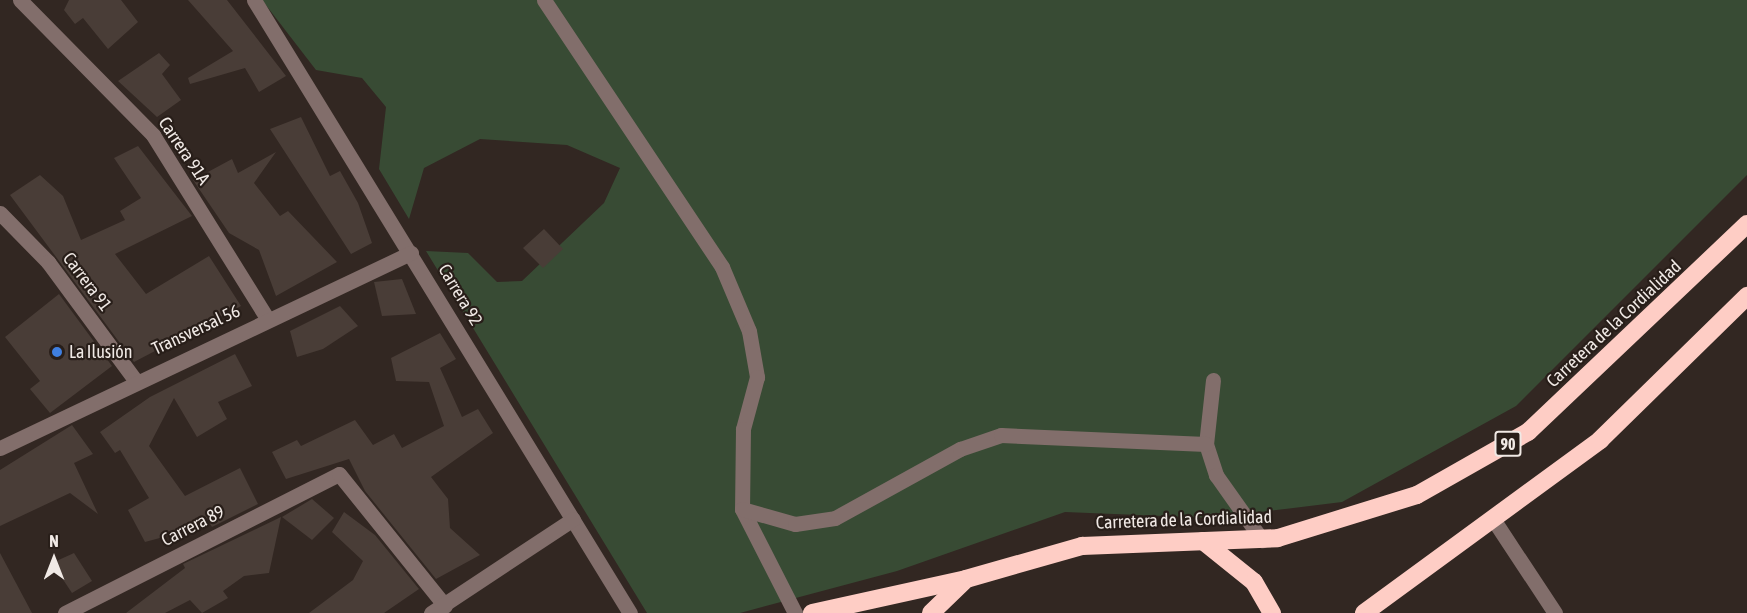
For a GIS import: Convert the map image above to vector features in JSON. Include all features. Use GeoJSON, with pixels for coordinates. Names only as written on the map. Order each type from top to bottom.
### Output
{"type":"FeatureCollection","features":[{"type":"Feature","properties":{"kind":"highway","name":"Carretera de la Cordialidad"},"geometry":{"type":"LineString","coordinates":[[812,613],[966,579],[1082,546],[1262,540],[1344,522],[1417,495],[1528,432],[1747,224]]}},
{"type":"Feature","properties":{"kind":"highway"},"geometry":{"type":"LineString","coordinates":[[1364,613],[1496,522],[1623,420],[1747,296]]}},
{"type":"Feature","properties":{"kind":"highway"},"geometry":{"type":"LineString","coordinates":[[1203,541],[1254,582],[1272,613]]}},
{"type":"Feature","properties":{"kind":"highway"},"geometry":{"type":"LineString","coordinates":[[932,613],[966,579]]}},
{"type":"Feature","properties":{"kind":"street","name":"Carrera 91A"},"geometry":{"type":"LineString","coordinates":[[20,0],[153,135],[267,318]]}},
{"type":"Feature","properties":{"kind":"street","name":"Carrera 92"},"geometry":{"type":"LineString","coordinates":[[254,0],[630,613]]}},
{"type":"Feature","properties":{"kind":"street"},"geometry":{"type":"LineString","coordinates":[[544,0],[722,267],[749,332],[757,376],[743,429],[742,509],[795,613]]}},
{"type":"Feature","properties":{"kind":"street","name":"Carrera 91"},"geometry":{"type":"LineString","coordinates":[[0,213],[48,262],[135,380]]}},
{"type":"Feature","properties":{"kind":"street","name":"Transversal 56"},"geometry":{"type":"LineString","coordinates":[[0,448],[135,380],[411,253]]}},
{"type":"Feature","properties":{"kind":"street"},"geometry":{"type":"LineString","coordinates":[[1213,380],[1206,444],[1216,475],[1262,540]]}},
{"type":"Feature","properties":{"kind":"street"},"geometry":{"type":"LineString","coordinates":[[742,509],[795,524],[835,518],[960,449],[1001,435],[1206,444]]}},
{"type":"Feature","properties":{"kind":"street","name":"Carrera 89"},"geometry":{"type":"LineString","coordinates":[[65,613],[339,474],[445,606]]}},
{"type":"Feature","properties":{"kind":"street"},"geometry":{"type":"LineString","coordinates":[[431,613],[445,606],[573,519]]}},
{"type":"Feature","properties":{"kind":"street"},"geometry":{"type":"LineString","coordinates":[[1496,522],[1555,613]]}},
{"type":"Feature","properties":{"kind":"green space"},"geometry":{"type":"Polygon","coordinates":[[[262,0],[1747,0],[1747,175],[1516,406],[1342,502],[1212,518],[1065,512],[897,571],[740,613],[647,613],[426,251],[468,253],[497,282],[522,281],[604,203],[620,168],[567,145],[480,139],[424,168],[409,219],[379,169],[386,107],[362,78],[316,70],[262,0]]]}},
{"type":"Feature","properties":{"kind":"building"},"geometry":{"type":"Polygon","coordinates":[[[69,0],[121,0],[138,22],[108,49],[83,18],[75,24],[64,10],[69,0]]]}},
{"type":"Feature","properties":{"kind":"building"},"geometry":{"type":"Polygon","coordinates":[[[188,0],[227,0],[286,76],[259,92],[245,68],[190,84],[188,78],[233,51],[188,0]]]}},
{"type":"Feature","properties":{"kind":"building"},"geometry":{"type":"Polygon","coordinates":[[[159,53],[170,65],[162,74],[181,100],[157,117],[118,81],[159,53]]]}},
{"type":"Feature","properties":{"kind":"building"},"geometry":{"type":"Polygon","coordinates":[[[301,117],[330,176],[340,171],[358,203],[372,243],[351,254],[270,129],[301,117]]]}},
{"type":"Feature","properties":{"kind":"building"},"geometry":{"type":"Polygon","coordinates":[[[138,146],[192,216],[115,254],[146,294],[209,256],[241,306],[134,362],[10,195],[40,175],[63,196],[81,240],[125,220],[120,211],[141,198],[114,158],[138,146]]]}},
{"type":"Feature","properties":{"kind":"building"},"geometry":{"type":"Polygon","coordinates":[[[276,152],[254,183],[280,216],[288,211],[337,262],[276,296],[259,250],[229,233],[193,180],[232,159],[238,173],[276,152]]]}},
{"type":"Feature","properties":{"kind":"building"},"geometry":{"type":"Polygon","coordinates":[[[544,229],[563,249],[543,268],[523,248],[544,229]]]}},
{"type":"Feature","properties":{"kind":"building"},"geometry":{"type":"Polygon","coordinates":[[[402,279],[416,314],[382,316],[374,282],[402,279]]]}},
{"type":"Feature","properties":{"kind":"building","name":"La Ilusión"},"geometry":{"type":"Polygon","coordinates":[[[59,294],[112,366],[50,413],[30,389],[40,381],[5,337],[59,294]]]}},
{"type":"Feature","properties":{"kind":"building"},"geometry":{"type":"Polygon","coordinates":[[[340,306],[358,326],[323,349],[297,357],[290,331],[340,306]]]}},
{"type":"Feature","properties":{"kind":"building"},"geometry":{"type":"Polygon","coordinates":[[[440,333],[456,359],[440,368],[462,417],[478,409],[493,433],[431,477],[448,499],[450,528],[480,555],[436,579],[365,491],[349,459],[286,479],[272,452],[297,440],[301,446],[355,420],[373,445],[394,434],[402,448],[444,426],[429,382],[396,381],[391,358],[440,333]]]}},
{"type":"Feature","properties":{"kind":"building"},"geometry":{"type":"Polygon","coordinates":[[[235,354],[252,386],[218,402],[227,419],[197,437],[174,398],[149,446],[185,496],[240,468],[258,504],[212,527],[205,516],[171,535],[145,542],[128,510],[149,498],[120,450],[115,453],[100,432],[150,397],[235,354]]]}},
{"type":"Feature","properties":{"kind":"building"},"geometry":{"type":"Polygon","coordinates":[[[72,425],[93,454],[74,463],[98,514],[70,493],[0,526],[0,470],[72,425]]]}},
{"type":"Feature","properties":{"kind":"building"},"geometry":{"type":"Polygon","coordinates":[[[312,499],[334,518],[312,540],[282,517],[312,499]]]}},
{"type":"Feature","properties":{"kind":"building"},"geometry":{"type":"Polygon","coordinates":[[[344,512],[375,535],[419,589],[384,613],[309,613],[353,580],[363,561],[332,532],[344,512]]]}},
{"type":"Feature","properties":{"kind":"building"},"geometry":{"type":"Polygon","coordinates":[[[281,517],[269,573],[244,576],[223,591],[228,598],[202,613],[190,600],[165,613],[126,613],[185,568],[183,564],[281,517]]]}},
{"type":"Feature","properties":{"kind":"building"},"geometry":{"type":"Polygon","coordinates":[[[0,553],[32,613],[0,613],[0,553]]]}},
{"type":"Feature","properties":{"kind":"building"},"geometry":{"type":"Polygon","coordinates":[[[74,553],[92,581],[72,593],[52,563],[74,553]]]}},
{"type":"Feature","properties":{"kind":"place","name":"La Ilusión"},"geometry":{"type":"Point","coordinates":[57,352]}}]}
